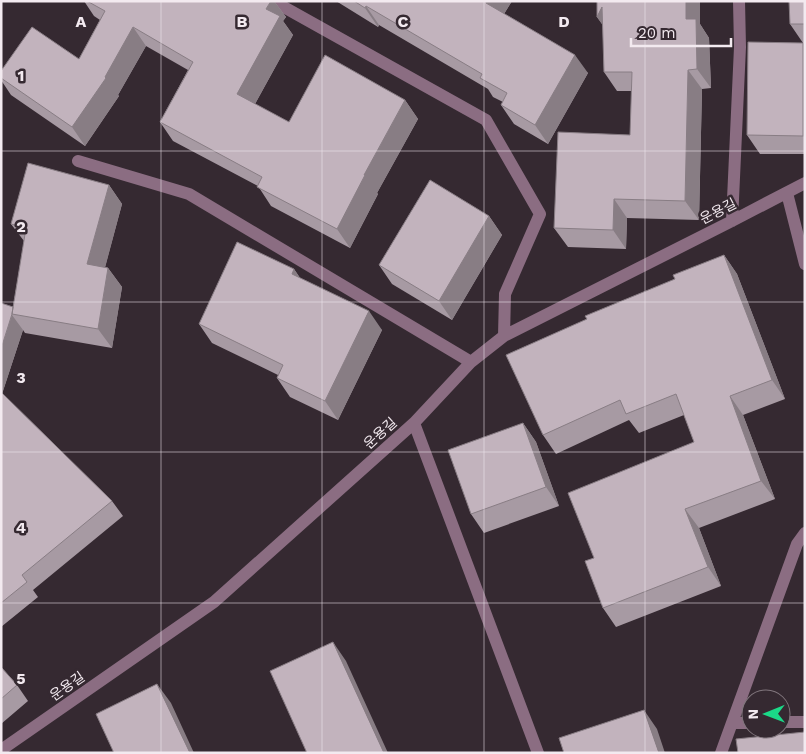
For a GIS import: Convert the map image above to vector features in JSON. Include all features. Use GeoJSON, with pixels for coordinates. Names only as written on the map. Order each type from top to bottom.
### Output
{"type":"FeatureCollection","features":[{"type":"Feature","properties":{"kind":"street"},"geometry":{"type":"LineString","coordinates":[[273,1],[486,120],[540,214],[505,294],[504,336]]}},
{"type":"Feature","properties":{"kind":"street"},"geometry":{"type":"LineString","coordinates":[[732,221],[740,47],[739,1]]}},
{"type":"Feature","properties":{"kind":"street"},"geometry":{"type":"LineString","coordinates":[[78,161],[189,194],[471,362]]}},
{"type":"Feature","properties":{"kind":"street","name":"운용길"},"geometry":{"type":"LineString","coordinates":[[1,750],[214,602],[414,423],[471,362],[504,336],[805,183]]}},
{"type":"Feature","properties":{"kind":"street"},"geometry":{"type":"LineString","coordinates":[[787,193],[805,264]]}},
{"type":"Feature","properties":{"kind":"street"},"geometry":{"type":"LineString","coordinates":[[414,423],[538,753]]}},
{"type":"Feature","properties":{"kind":"street"},"geometry":{"type":"LineString","coordinates":[[722,753],[797,544],[805,533]]}},
{"type":"Feature","properties":{"kind":"street"},"geometry":{"type":"LineString","coordinates":[[791,722],[805,722]]}},
{"type":"Feature","properties":{"kind":"street"},"geometry":{"type":"LineString","coordinates":[[732,723],[741,723]]}},
{"type":"Feature","properties":{"kind":"building"},"geometry":{"type":"Polygon","coordinates":[[[87,1],[271,1],[266,9],[280,16],[237,94],[289,122],[325,55],[405,100],[337,229],[257,187],[262,177],[160,122],[193,62],[133,27],[106,78],[72,127],[1,78],[1,71],[32,27],[79,59],[105,11],[87,1]]]}},
{"type":"Feature","properties":{"kind":"building"},"geometry":{"type":"Polygon","coordinates":[[[354,1],[487,1],[486,3],[575,55],[535,125],[501,105],[507,93],[480,78],[482,74],[366,6],[365,8],[354,1]]]}},
{"type":"Feature","properties":{"kind":"building"},"geometry":{"type":"Polygon","coordinates":[[[597,1],[686,1],[686,19],[696,19],[697,69],[688,70],[685,201],[614,199],[613,230],[554,228],[558,132],[630,135],[632,72],[604,72],[602,7],[597,17],[597,1]]]}},
{"type":"Feature","properties":{"kind":"building"},"geometry":{"type":"Polygon","coordinates":[[[789,1],[805,1],[805,24],[790,24],[789,1]]]}},
{"type":"Feature","properties":{"kind":"building"},"geometry":{"type":"Polygon","coordinates":[[[748,42],[803,43],[803,136],[747,135],[748,42]]]}},
{"type":"Feature","properties":{"kind":"building"},"geometry":{"type":"Polygon","coordinates":[[[28,163],[109,185],[87,264],[108,268],[98,329],[12,314],[26,228],[11,224],[28,163]]]}},
{"type":"Feature","properties":{"kind":"building"},"geometry":{"type":"Polygon","coordinates":[[[430,180],[489,216],[439,301],[379,265],[430,180]]]}},
{"type":"Feature","properties":{"kind":"building"},"geometry":{"type":"Polygon","coordinates":[[[237,242],[294,269],[292,274],[369,311],[325,401],[277,378],[283,365],[199,324],[237,242]]]}},
{"type":"Feature","properties":{"kind":"building"},"geometry":{"type":"Polygon","coordinates":[[[724,255],[772,380],[730,396],[761,481],[685,509],[708,567],[603,608],[585,561],[594,558],[568,493],[694,442],[676,394],[626,414],[620,400],[543,435],[506,355],[587,319],[585,316],[675,279],[673,275],[724,255]]]}},
{"type":"Feature","properties":{"kind":"building"},"geometry":{"type":"Polygon","coordinates":[[[1,303],[13,307],[1,349],[1,303]]]}},
{"type":"Feature","properties":{"kind":"building"},"geometry":{"type":"Polygon","coordinates":[[[1,392],[112,501],[22,575],[27,582],[1,603],[1,392]]]}},
{"type":"Feature","properties":{"kind":"building"},"geometry":{"type":"Polygon","coordinates":[[[523,423],[546,487],[471,514],[448,450],[523,423]]]}},
{"type":"Feature","properties":{"kind":"building"},"geometry":{"type":"Polygon","coordinates":[[[333,642],[384,753],[307,753],[270,671],[333,642]]]}},
{"type":"Feature","properties":{"kind":"building"},"geometry":{"type":"Polygon","coordinates":[[[1,667],[17,685],[1,699],[1,667]]]}},
{"type":"Feature","properties":{"kind":"building"},"geometry":{"type":"Polygon","coordinates":[[[157,684],[190,753],[114,753],[96,714],[157,684]]]}},
{"type":"Feature","properties":{"kind":"building"},"geometry":{"type":"Polygon","coordinates":[[[644,710],[659,753],[564,753],[559,738],[644,710]]]}},
{"type":"Feature","properties":{"kind":"building"},"geometry":{"type":"Polygon","coordinates":[[[805,732],[805,753],[738,753],[736,739],[791,739],[791,733],[805,732]]]}}]}
